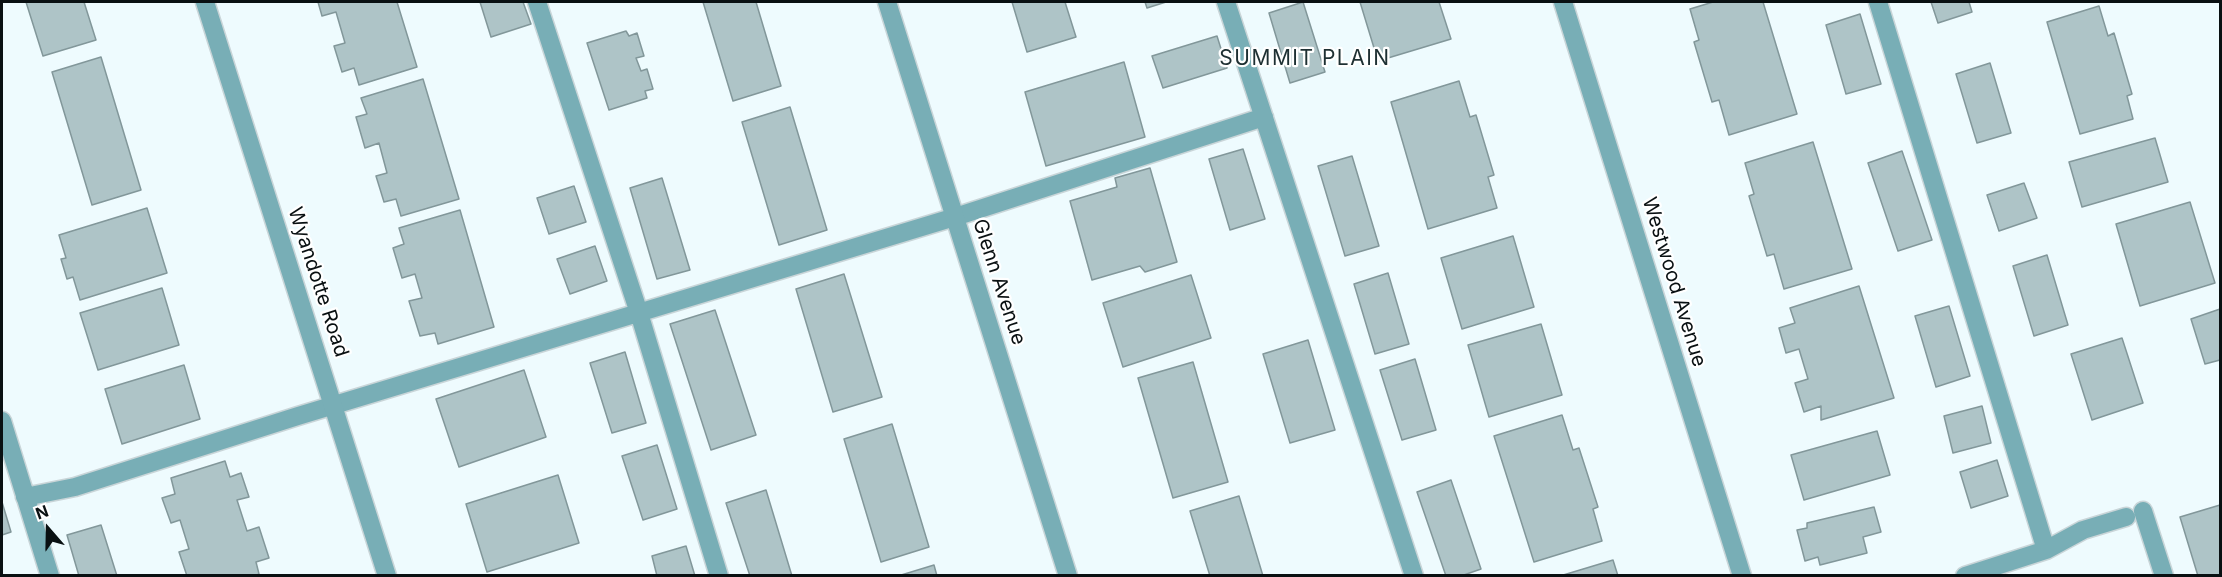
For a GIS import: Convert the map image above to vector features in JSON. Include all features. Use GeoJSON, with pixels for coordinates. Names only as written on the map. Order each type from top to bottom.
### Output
{"type":"FeatureCollection","features":[{"type":"Feature","properties":{"kind":"street","name":"Wyandotte Road"},"geometry":{"type":"LineString","coordinates":[[205,2],[387,576]]}},
{"type":"Feature","properties":{"kind":"street"},"geometry":{"type":"LineString","coordinates":[[537,2],[639,313],[719,576]]}},
{"type":"Feature","properties":{"kind":"street","name":"Glenn Avenue"},"geometry":{"type":"LineString","coordinates":[[887,2],[1068,576]]}},
{"type":"Feature","properties":{"kind":"street"},"geometry":{"type":"LineString","coordinates":[[1226,2],[1414,576]]}},
{"type":"Feature","properties":{"kind":"street","name":"Westwood Avenue"},"geometry":{"type":"LineString","coordinates":[[1563,2],[1742,576]]}},
{"type":"Feature","properties":{"kind":"street"},"geometry":{"type":"LineString","coordinates":[[1878,2],[2046,550]]}},
{"type":"Feature","properties":{"kind":"street"},"geometry":{"type":"LineString","coordinates":[[25,497],[75,487],[334,405],[955,217],[1264,117]]}},
{"type":"Feature","properties":{"kind":"street"},"geometry":{"type":"LineString","coordinates":[[2,421],[50,576]]}},
{"type":"Feature","properties":{"kind":"street"},"geometry":{"type":"LineString","coordinates":[[1965,576],[2046,550],[2083,530],[2135,514],[2164,576]]}},
{"type":"Feature","properties":{"kind":"building"},"geometry":{"type":"Polygon","coordinates":[[[26,2],[84,2],[96,40],[43,56],[26,2]]]}},
{"type":"Feature","properties":{"kind":"building"},"geometry":{"type":"Polygon","coordinates":[[[318,2],[397,2],[417,67],[359,85],[354,68],[342,72],[334,46],[345,43],[336,12],[322,16],[318,2]]]}},
{"type":"Feature","properties":{"kind":"building"},"geometry":{"type":"Polygon","coordinates":[[[480,2],[523,2],[531,24],[491,37],[480,2]]]}},
{"type":"Feature","properties":{"kind":"building"},"geometry":{"type":"Polygon","coordinates":[[[703,2],[756,2],[781,86],[733,101],[703,2]]]}},
{"type":"Feature","properties":{"kind":"building"},"geometry":{"type":"Polygon","coordinates":[[[1012,2],[1065,2],[1076,37],[1027,52],[1012,2]]]}},
{"type":"Feature","properties":{"kind":"building"},"geometry":{"type":"Polygon","coordinates":[[[1145,2],[1166,2],[1147,8],[1145,2]]]}},
{"type":"Feature","properties":{"kind":"building"},"geometry":{"type":"Polygon","coordinates":[[[1303,2],[1325,72],[1290,83],[1269,13],[1303,2]]]}},
{"type":"Feature","properties":{"kind":"building"},"geometry":{"type":"Polygon","coordinates":[[[1360,2],[1439,2],[1451,39],[1378,61],[1360,2]]]}},
{"type":"Feature","properties":{"kind":"building"},"geometry":{"type":"Polygon","coordinates":[[[1713,2],[1763,2],[1797,114],[1729,135],[1719,100],[1712,102],[1694,42],[1699,40],[1690,9],[1713,2]]]}},
{"type":"Feature","properties":{"kind":"building"},"geometry":{"type":"Polygon","coordinates":[[[1931,2],[1969,2],[1972,12],[1938,23],[1931,2]]]}},
{"type":"Feature","properties":{"kind":"building"},"geometry":{"type":"Polygon","coordinates":[[[2099,6],[2108,36],[2114,33],[2132,94],[2127,96],[2133,119],[2080,134],[2047,22],[2099,6]]]}},
{"type":"Feature","properties":{"kind":"building"},"geometry":{"type":"Polygon","coordinates":[[[1860,14],[1881,84],[1846,94],[1826,25],[1860,14]]]}},
{"type":"Feature","properties":{"kind":"building"},"geometry":{"type":"Polygon","coordinates":[[[626,31],[629,36],[637,33],[644,56],[636,58],[641,71],[647,69],[653,89],[645,91],[647,98],[609,110],[587,43],[626,31]]]}},
{"type":"Feature","properties":{"kind":"building"},"geometry":{"type":"Polygon","coordinates":[[[1217,36],[1227,68],[1163,88],[1152,56],[1217,36]]]}},
{"type":"Feature","properties":{"kind":"building"},"geometry":{"type":"Polygon","coordinates":[[[101,57],[141,190],[92,205],[52,72],[101,57]]]}},
{"type":"Feature","properties":{"kind":"building"},"geometry":{"type":"Polygon","coordinates":[[[1124,62],[1145,137],[1046,166],[1025,92],[1124,62]]]}},
{"type":"Feature","properties":{"kind":"building"},"geometry":{"type":"Polygon","coordinates":[[[1990,63],[2011,133],[1977,143],[1956,74],[1990,63]]]}},
{"type":"Feature","properties":{"kind":"building"},"geometry":{"type":"Polygon","coordinates":[[[423,79],[459,199],[401,216],[396,199],[384,202],[376,176],[387,173],[379,143],[365,148],[356,117],[367,114],[361,98],[423,79]]]}},
{"type":"Feature","properties":{"kind":"building"},"geometry":{"type":"Polygon","coordinates":[[[1459,81],[1470,117],[1476,115],[1494,175],[1488,177],[1497,208],[1428,229],[1391,102],[1459,81]]]}},
{"type":"Feature","properties":{"kind":"building"},"geometry":{"type":"Polygon","coordinates":[[[790,107],[827,230],[779,245],[742,122],[790,107]]]}},
{"type":"Feature","properties":{"kind":"building"},"geometry":{"type":"Polygon","coordinates":[[[2155,138],[2168,182],[2082,207],[2069,162],[2155,138]]]}},
{"type":"Feature","properties":{"kind":"building"},"geometry":{"type":"Polygon","coordinates":[[[1813,142],[1852,269],[1784,289],[1774,254],[1767,256],[1749,196],[1754,194],[1745,163],[1813,142]]]}},
{"type":"Feature","properties":{"kind":"building"},"geometry":{"type":"Polygon","coordinates":[[[1243,149],[1265,219],[1230,230],[1209,159],[1243,149]]]}},
{"type":"Feature","properties":{"kind":"building"},"geometry":{"type":"Polygon","coordinates":[[[1902,151],[1932,240],[1898,251],[1868,163],[1902,151]]]}},
{"type":"Feature","properties":{"kind":"building"},"geometry":{"type":"Polygon","coordinates":[[[1352,156],[1379,246],[1345,256],[1318,166],[1352,156]]]}},
{"type":"Feature","properties":{"kind":"building"},"geometry":{"type":"Polygon","coordinates":[[[1150,168],[1177,262],[1145,272],[1140,266],[1092,280],[1070,201],[1117,187],[1115,178],[1150,168]]]}},
{"type":"Feature","properties":{"kind":"building"},"geometry":{"type":"Polygon","coordinates":[[[662,178],[690,270],[657,279],[630,188],[662,178]]]}},
{"type":"Feature","properties":{"kind":"building"},"geometry":{"type":"Polygon","coordinates":[[[2024,183],[2037,218],[1999,231],[1987,195],[2024,183]]]}},
{"type":"Feature","properties":{"kind":"building"},"geometry":{"type":"Polygon","coordinates":[[[574,186],[586,222],[549,234],[537,198],[574,186]]]}},
{"type":"Feature","properties":{"kind":"building"},"geometry":{"type":"Polygon","coordinates":[[[2190,202],[2215,283],[2140,306],[2116,224],[2190,202]]]}},
{"type":"Feature","properties":{"kind":"building"},"geometry":{"type":"Polygon","coordinates":[[[147,208],[167,273],[80,300],[73,277],[67,279],[61,259],[66,258],[59,235],[147,208]]]}},
{"type":"Feature","properties":{"kind":"building"},"geometry":{"type":"Polygon","coordinates":[[[460,210],[494,327],[438,344],[435,333],[420,336],[409,301],[422,298],[415,274],[402,278],[393,248],[404,244],[399,228],[460,210]]]}},
{"type":"Feature","properties":{"kind":"building"},"geometry":{"type":"Polygon","coordinates":[[[1513,236],[1534,307],[1462,329],[1441,258],[1513,236]]]}},
{"type":"Feature","properties":{"kind":"building"},"geometry":{"type":"Polygon","coordinates":[[[595,246],[607,281],[570,294],[557,259],[595,246]]]}},
{"type":"Feature","properties":{"kind":"building"},"geometry":{"type":"Polygon","coordinates":[[[2047,255],[2068,325],[2034,336],[2013,266],[2047,255]]]}},
{"type":"Feature","properties":{"kind":"building"},"geometry":{"type":"Polygon","coordinates":[[[1388,273],[1409,344],[1375,354],[1354,284],[1388,273]]]}},
{"type":"Feature","properties":{"kind":"building"},"geometry":{"type":"Polygon","coordinates":[[[844,274],[882,397],[833,412],[796,289],[844,274]]]}},
{"type":"Feature","properties":{"kind":"building"},"geometry":{"type":"Polygon","coordinates":[[[1191,275],[1211,338],[1123,367],[1103,303],[1191,275]]]}},
{"type":"Feature","properties":{"kind":"building"},"geometry":{"type":"Polygon","coordinates":[[[1859,286],[1894,398],[1821,420],[1821,406],[1804,412],[1795,383],[1808,379],[1799,349],[1786,353],[1779,328],[1795,323],[1790,308],[1859,286]]]}},
{"type":"Feature","properties":{"kind":"building"},"geometry":{"type":"Polygon","coordinates":[[[162,288],[179,345],[98,370],[80,313],[162,288]]]}},
{"type":"Feature","properties":{"kind":"building"},"geometry":{"type":"Polygon","coordinates":[[[1949,306],[1970,376],[1936,387],[1915,316],[1949,306]]]}},
{"type":"Feature","properties":{"kind":"building"},"geometry":{"type":"Polygon","coordinates":[[[2220,309],[2220,360],[2205,364],[2191,319],[2220,309]]]}},
{"type":"Feature","properties":{"kind":"building"},"geometry":{"type":"Polygon","coordinates":[[[715,310],[756,435],[711,450],[670,324],[715,310]]]}},
{"type":"Feature","properties":{"kind":"building"},"geometry":{"type":"Polygon","coordinates":[[[1541,324],[1562,395],[1489,417],[1468,345],[1541,324]]]}},
{"type":"Feature","properties":{"kind":"building"},"geometry":{"type":"Polygon","coordinates":[[[2122,338],[2143,403],[2092,420],[2071,354],[2122,338]]]}},
{"type":"Feature","properties":{"kind":"building"},"geometry":{"type":"Polygon","coordinates":[[[1308,340],[1335,430],[1290,443],[1263,354],[1308,340]]]}},
{"type":"Feature","properties":{"kind":"building"},"geometry":{"type":"Polygon","coordinates":[[[625,352],[646,423],[612,433],[590,363],[625,352]]]}},
{"type":"Feature","properties":{"kind":"building"},"geometry":{"type":"Polygon","coordinates":[[[1415,359],[1436,430],[1402,440],[1380,370],[1415,359]]]}},
{"type":"Feature","properties":{"kind":"building"},"geometry":{"type":"Polygon","coordinates":[[[1193,362],[1228,482],[1173,498],[1138,378],[1193,362]]]}},
{"type":"Feature","properties":{"kind":"building"},"geometry":{"type":"Polygon","coordinates":[[[184,365],[200,419],[122,444],[105,389],[184,365]]]}},
{"type":"Feature","properties":{"kind":"building"},"geometry":{"type":"Polygon","coordinates":[[[524,370],[546,437],[459,467],[436,399],[524,370]]]}},
{"type":"Feature","properties":{"kind":"building"},"geometry":{"type":"Polygon","coordinates":[[[1982,406],[1991,443],[1953,453],[1944,416],[1982,406]]]}},
{"type":"Feature","properties":{"kind":"building"},"geometry":{"type":"Polygon","coordinates":[[[1562,415],[1573,450],[1579,448],[1598,507],[1593,509],[1602,541],[1534,562],[1494,436],[1562,415]]]}},
{"type":"Feature","properties":{"kind":"building"},"geometry":{"type":"Polygon","coordinates":[[[892,424],[929,547],[881,562],[844,439],[892,424]]]}},
{"type":"Feature","properties":{"kind":"building"},"geometry":{"type":"Polygon","coordinates":[[[1877,431],[1890,475],[1804,500],[1791,455],[1877,431]]]}},
{"type":"Feature","properties":{"kind":"building"},"geometry":{"type":"Polygon","coordinates":[[[657,445],[677,509],[643,520],[622,456],[657,445]]]}},
{"type":"Feature","properties":{"kind":"building"},"geometry":{"type":"Polygon","coordinates":[[[1997,460],[2008,496],[1971,508],[1960,472],[1997,460]]]}},
{"type":"Feature","properties":{"kind":"building"},"geometry":{"type":"Polygon","coordinates":[[[225,461],[230,477],[241,473],[249,497],[237,500],[247,531],[259,527],[269,558],[256,562],[259,574],[254,576],[187,576],[179,552],[189,549],[180,520],[171,523],[162,498],[175,494],[171,478],[225,461]]]}},
{"type":"Feature","properties":{"kind":"building"},"geometry":{"type":"Polygon","coordinates":[[[558,475],[579,543],[487,572],[466,504],[558,475]]]}},
{"type":"Feature","properties":{"kind":"building"},"geometry":{"type":"Polygon","coordinates":[[[1451,480],[1481,569],[1461,576],[1446,576],[1417,492],[1451,480]]]}},
{"type":"Feature","properties":{"kind":"building"},"geometry":{"type":"Polygon","coordinates":[[[766,490],[792,576],[750,576],[726,503],[766,490]]]}},
{"type":"Feature","properties":{"kind":"building"},"geometry":{"type":"Polygon","coordinates":[[[1239,496],[1263,576],[1210,576],[1190,511],[1239,496]]]}},
{"type":"Feature","properties":{"kind":"building"},"geometry":{"type":"Polygon","coordinates":[[[2,502],[11,532],[2,535],[2,502]]]}},
{"type":"Feature","properties":{"kind":"building"},"geometry":{"type":"Polygon","coordinates":[[[2220,505],[2220,576],[2198,576],[2180,517],[2220,505]]]}},
{"type":"Feature","properties":{"kind":"building"},"geometry":{"type":"Polygon","coordinates":[[[1874,507],[1881,532],[1863,537],[1867,553],[1820,565],[1818,557],[1805,561],[1797,530],[1807,528],[1807,523],[1874,507]]]}},
{"type":"Feature","properties":{"kind":"building"},"geometry":{"type":"Polygon","coordinates":[[[101,525],[117,576],[79,576],[67,535],[101,525]]]}},
{"type":"Feature","properties":{"kind":"building"},"geometry":{"type":"Polygon","coordinates":[[[686,546],[695,576],[657,576],[652,556],[686,546]]]}},
{"type":"Feature","properties":{"kind":"building"},"geometry":{"type":"Polygon","coordinates":[[[1613,560],[1618,576],[1560,576],[1613,560]]]}},
{"type":"Feature","properties":{"kind":"building"},"geometry":{"type":"Polygon","coordinates":[[[934,565],[937,576],[898,576],[934,565]]]}},
{"type":"Feature","properties":{"kind":"district","name":"SUMMIT PLAIN"},"geometry":{"type":"Point","coordinates":[1305,59]}}]}
